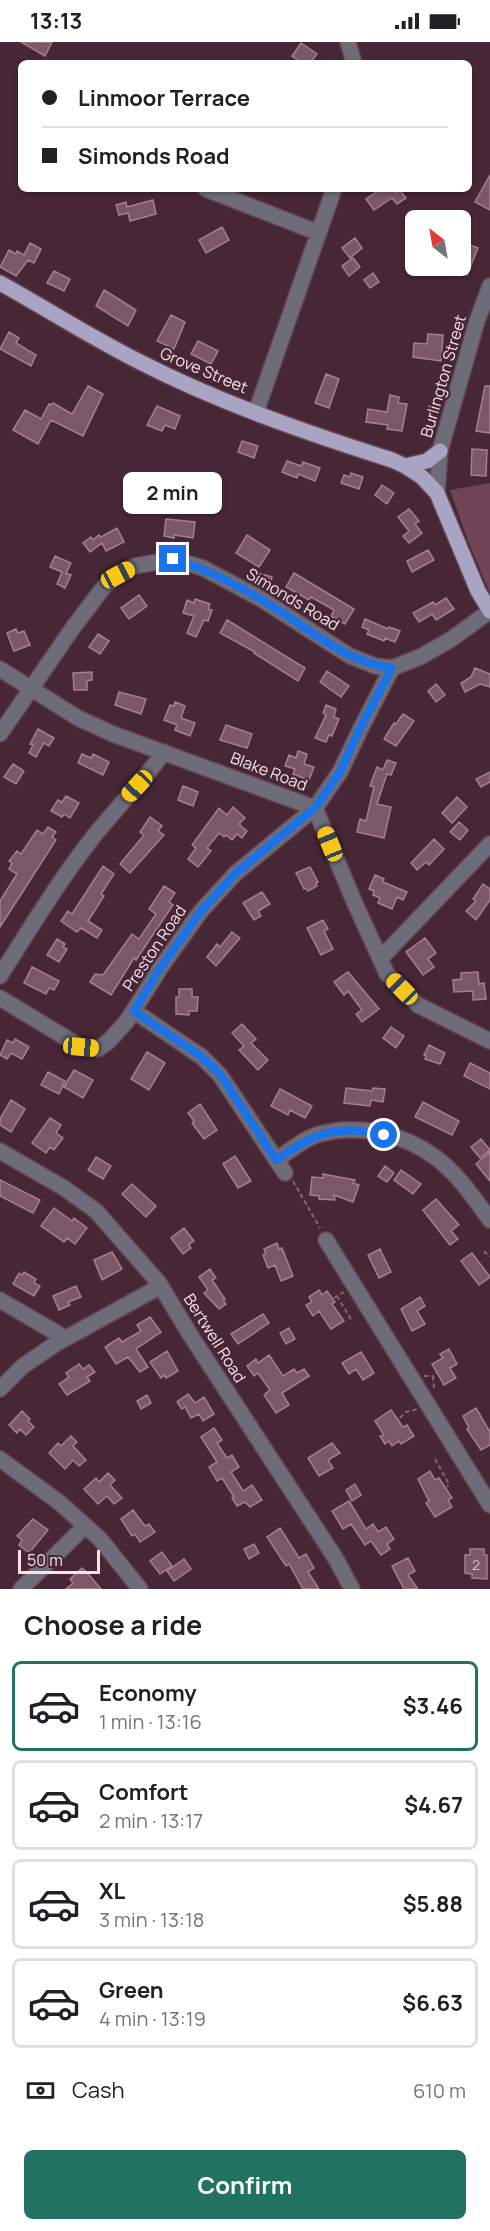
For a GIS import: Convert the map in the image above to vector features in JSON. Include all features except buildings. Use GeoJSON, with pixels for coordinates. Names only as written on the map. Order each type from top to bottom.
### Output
{"type":"FeatureCollection","features":[{"type":"Feature","properties":{"kind":"main road","name":"Grove Street"},"geometry":{"type":"LineString","coordinates":[[0,283],[140,362],[256,412],[405,466],[422,477],[437,493]]}},
{"type":"Feature","properties":{"kind":"main road"},"geometry":{"type":"LineString","coordinates":[[405,466],[427,460],[440,452]]}},
{"type":"Feature","properties":{"kind":"main road","name":"Burlington Street"},"geometry":{"type":"LineString","coordinates":[[437,493],[478,591],[490,611]]}},
{"type":"Feature","properties":{"kind":"street"},"geometry":{"type":"LineString","coordinates":[[348,42],[353,60]]}},
{"type":"Feature","properties":{"kind":"street"},"geometry":{"type":"LineString","coordinates":[[214,192],[319,233]]}},
{"type":"Feature","properties":{"kind":"street"},"geometry":{"type":"LineString","coordinates":[[256,412],[333,192]]}},
{"type":"Feature","properties":{"kind":"street","name":"Burlington Street"},"geometry":{"type":"LineString","coordinates":[[437,493],[440,452],[477,321],[490,286]]}},
{"type":"Feature","properties":{"kind":"street","name":"Simonds Road"},"geometry":{"type":"LineString","coordinates":[[0,734],[72,629],[111,581],[135,566],[173,559],[203,568],[261,599],[350,656],[375,666],[392,668]]}},
{"type":"Feature","properties":{"kind":"street"},"geometry":{"type":"LineString","coordinates":[[392,668],[420,657],[450,640],[490,611]]}},
{"type":"Feature","properties":{"kind":"street","name":"Preston Road"},"geometry":{"type":"LineString","coordinates":[[0,998],[81,1047],[98,1049],[109,1041],[134,1011],[161,967],[201,911],[236,873],[315,808],[340,772],[392,668]]}},
{"type":"Feature","properties":{"kind":"street","name":"Blake Road"},"geometry":{"type":"LineString","coordinates":[[0,669],[78,718],[113,734],[315,808],[352,899],[387,974],[418,1005],[489,1040]]}},
{"type":"Feature","properties":{"kind":"street"},"geometry":{"type":"LineString","coordinates":[[0,976],[58,885],[91,840],[164,752]]}},
{"type":"Feature","properties":{"kind":"street"},"geometry":{"type":"LineString","coordinates":[[380,959],[490,844]]}},
{"type":"Feature","properties":{"kind":"street"},"geometry":{"type":"LineString","coordinates":[[134,1011],[202,1057],[220,1074],[280,1166],[319,1134],[360,1129],[401,1138],[436,1157],[463,1184],[490,1220]]}},
{"type":"Feature","properties":{"kind":"street","name":"Bertwell Road"},"geometry":{"type":"LineString","coordinates":[[0,1150],[64,1188],[96,1211],[161,1286],[336,1559],[352,1589]]}},
{"type":"Feature","properties":{"kind":"street"},"geometry":{"type":"LineString","coordinates":[[326,1239],[490,1505]]}},
{"type":"Feature","properties":{"kind":"street"},"geometry":{"type":"LineString","coordinates":[[0,1389],[23,1366],[65,1338],[161,1286]]}},
{"type":"Feature","properties":{"kind":"street"},"geometry":{"type":"LineString","coordinates":[[0,1300],[65,1338]]}},
{"type":"Feature","properties":{"kind":"street"},"geometry":{"type":"LineString","coordinates":[[0,1459],[60,1503],[100,1539],[140,1589]]}},
{"type":"Feature","properties":{"kind":"street"},"geometry":{"type":"LineString","coordinates":[[21,1589],[85,1526]]}},
{"type":"Feature","properties":{"kind":"path"},"geometry":{"type":"LineString","coordinates":[[280,1166],[292,1178],[326,1239]]}},
{"type":"Feature","properties":{"kind":"path"},"geometry":{"type":"LineString","coordinates":[[484,1251],[490,1257]]}},
{"type":"Feature","properties":{"kind":"path"},"geometry":{"type":"LineString","coordinates":[[337,1296],[352,1321]]}},
{"type":"Feature","properties":{"kind":"path"},"geometry":{"type":"LineString","coordinates":[[434,1388],[433,1378],[436,1374]]}},
{"type":"Feature","properties":{"kind":"path"},"geometry":{"type":"LineString","coordinates":[[400,1418],[406,1412],[429,1405]]}},
{"type":"Feature","properties":{"kind":"path"},"geometry":{"type":"LineString","coordinates":[[435,1458],[449,1484],[447,1487]]}},
{"type":"Feature","properties":{"kind":"shaded area"},"geometry":{"type":"Polygon","coordinates":[[[490,483],[490,593],[450,490],[490,483]]]}},
{"type":"Feature","properties":{"kind":"route"},"geometry":{"type":"LineString","coordinates":[[173,559],[203,568],[261,599],[350,656],[375,666],[392,668],[340,772],[315,808],[236,873],[201,911],[161,967],[134,1011],[202,1057],[220,1074],[259,1130],[276,1160],[319,1134],[360,1129],[384,1135]]}}]}
